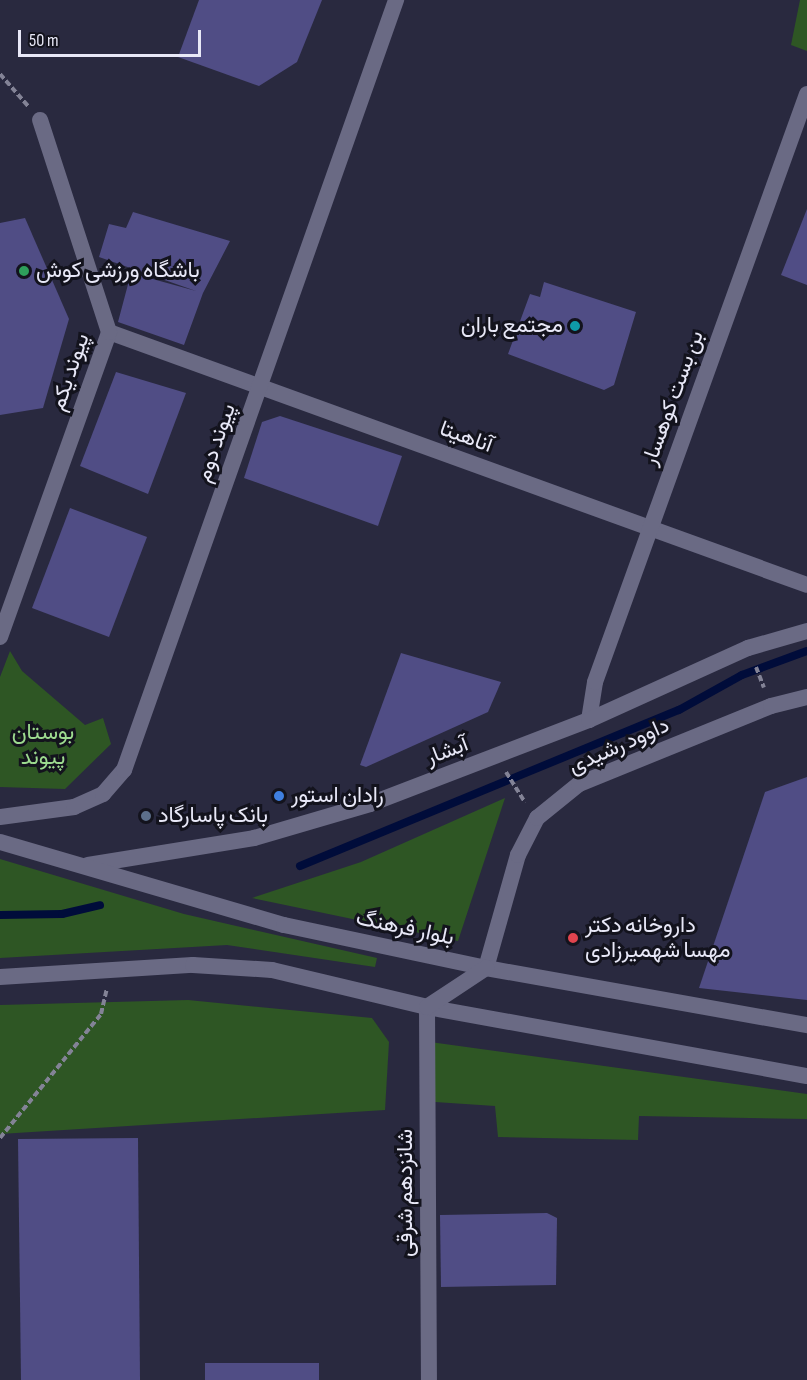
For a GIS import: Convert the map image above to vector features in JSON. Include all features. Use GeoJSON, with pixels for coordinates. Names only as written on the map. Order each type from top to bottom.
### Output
{"type":"FeatureCollection","features":[{"type":"Feature","properties":{"kind":"street","name":"پیوند دوم"},"geometry":{"type":"LineString","coordinates":[[0,817],[74,807],[103,794],[124,770],[396,0]]}},
{"type":"Feature","properties":{"kind":"street","name":"بن بست کوهسار"},"geometry":{"type":"LineString","coordinates":[[589,720],[596,682],[649,528],[807,94]]}},
{"type":"Feature","properties":{"kind":"street","name":"پیوند یکم"},"geometry":{"type":"LineString","coordinates":[[0,637],[109,332],[40,120]]}},
{"type":"Feature","properties":{"kind":"street","name":"آناهیتا"},"geometry":{"type":"LineString","coordinates":[[109,332],[261,384],[807,585]]}},
{"type":"Feature","properties":{"kind":"street","name":"آبشار"},"geometry":{"type":"LineString","coordinates":[[88,865],[254,838],[360,808],[589,720],[748,648],[807,631]]}},
{"type":"Feature","properties":{"kind":"street","name":"داوود رشیدی"},"geometry":{"type":"LineString","coordinates":[[486,968],[518,855],[537,818],[579,784],[771,706],[807,697]]}},
{"type":"Feature","properties":{"kind":"street","name":"بلوار فرهنگ"},"geometry":{"type":"LineString","coordinates":[[0,842],[88,865],[284,925],[486,968],[807,1025]]}},
{"type":"Feature","properties":{"kind":"street"},"geometry":{"type":"LineString","coordinates":[[0,977],[112,968],[193,965],[272,970],[428,1007],[807,1076]]}},
{"type":"Feature","properties":{"kind":"street"},"geometry":{"type":"LineString","coordinates":[[428,1007],[486,968]]}},
{"type":"Feature","properties":{"kind":"street","name":"شانزدهم شرقی"},"geometry":{"type":"LineString","coordinates":[[428,1007],[429,1380]]}},
{"type":"Feature","properties":{"kind":"path"},"geometry":{"type":"LineString","coordinates":[[0,75],[40,120]]}},
{"type":"Feature","properties":{"kind":"path"},"geometry":{"type":"LineString","coordinates":[[756,664],[760,678]]}},
{"type":"Feature","properties":{"kind":"path"},"geometry":{"type":"LineString","coordinates":[[505,768],[511,785]]}},
{"type":"Feature","properties":{"kind":"path"},"geometry":{"type":"LineString","coordinates":[[0,1138],[101,1014],[112,968]]}},
{"type":"Feature","properties":{"kind":"green space"},"geometry":{"type":"Polygon","coordinates":[[[800,0],[807,0],[807,51],[791,45],[800,0]]]}},
{"type":"Feature","properties":{"kind":"green space","name":"بوستان پیوند"},"geometry":{"type":"Polygon","coordinates":[[[10,651],[22,671],[85,725],[103,718],[111,744],[65,789],[0,787],[0,677],[10,651]]]}},
{"type":"Feature","properties":{"kind":"green space"},"geometry":{"type":"Polygon","coordinates":[[[505,798],[458,941],[252,898],[361,862],[505,798]]]}},
{"type":"Feature","properties":{"kind":"green space"},"geometry":{"type":"Polygon","coordinates":[[[0,859],[184,914],[377,958],[375,967],[227,945],[0,958],[0,859]]]}},
{"type":"Feature","properties":{"kind":"green space"},"geometry":{"type":"Polygon","coordinates":[[[188,1000],[372,1018],[389,1042],[385,1110],[0,1134],[0,1005],[188,1000]]]}},
{"type":"Feature","properties":{"kind":"green space"},"geometry":{"type":"Polygon","coordinates":[[[430,1042],[807,1094],[807,1119],[639,1116],[638,1140],[498,1137],[495,1106],[435,1102],[430,1042]]]}},
{"type":"Feature","properties":{"kind":"building"},"geometry":{"type":"Polygon","coordinates":[[[199,0],[322,0],[297,62],[259,86],[178,57],[199,0]]]}},
{"type":"Feature","properties":{"kind":"building"},"geometry":{"type":"Polygon","coordinates":[[[807,209],[807,285],[781,275],[807,209]]]}},
{"type":"Feature","properties":{"kind":"building"},"geometry":{"type":"Polygon","coordinates":[[[133,212],[230,241],[203,293],[184,345],[118,322],[131,273],[196,291],[99,257],[109,224],[126,228],[133,212]]]}},
{"type":"Feature","properties":{"kind":"building","name":"باشگاه ورزشی کوش"},"geometry":{"type":"Polygon","coordinates":[[[25,218],[69,319],[43,408],[0,415],[0,223],[25,218]]]}},
{"type":"Feature","properties":{"kind":"building","name":"مجتمع باران"},"geometry":{"type":"Polygon","coordinates":[[[544,282],[636,312],[614,385],[604,390],[508,354],[530,294],[540,297],[544,282]]]}},
{"type":"Feature","properties":{"kind":"building"},"geometry":{"type":"Polygon","coordinates":[[[116,372],[186,393],[148,494],[80,466],[116,372]]]}},
{"type":"Feature","properties":{"kind":"building"},"geometry":{"type":"Polygon","coordinates":[[[280,416],[402,456],[378,526],[244,478],[262,422],[280,416]]]}},
{"type":"Feature","properties":{"kind":"building"},"geometry":{"type":"Polygon","coordinates":[[[70,508],[147,537],[109,637],[32,608],[70,508]]]}},
{"type":"Feature","properties":{"kind":"building"},"geometry":{"type":"Polygon","coordinates":[[[401,653],[501,682],[488,712],[366,767],[360,765],[401,653]]]}},
{"type":"Feature","properties":{"kind":"building"},"geometry":{"type":"Polygon","coordinates":[[[807,777],[807,1000],[699,988],[765,792],[807,777]]]}},
{"type":"Feature","properties":{"kind":"building"},"geometry":{"type":"Polygon","coordinates":[[[138,1138],[140,1380],[21,1380],[18,1139],[138,1138]]]}},
{"type":"Feature","properties":{"kind":"building"},"geometry":{"type":"Polygon","coordinates":[[[547,1213],[557,1218],[556,1285],[441,1287],[440,1215],[547,1213]]]}},
{"type":"Feature","properties":{"kind":"building"},"geometry":{"type":"Polygon","coordinates":[[[205,1363],[319,1363],[319,1380],[205,1380],[205,1363]]]}},
{"type":"Feature","properties":{"kind":"waterway"},"geometry":{"type":"LineString","coordinates":[[300,866],[679,710],[742,675],[807,651]]}},
{"type":"Feature","properties":{"kind":"waterway"},"geometry":{"type":"LineString","coordinates":[[0,915],[62,914],[100,905]]}},
{"type":"Feature","properties":{"kind":"place","name":"باشگاه ورزشی کوش"},"geometry":{"type":"Point","coordinates":[24,271]}},
{"type":"Feature","properties":{"kind":"place","name":"مجتمع باران"},"geometry":{"type":"Point","coordinates":[575,326]}},
{"type":"Feature","properties":{"kind":"place","name":"رادان استور"},"geometry":{"type":"Point","coordinates":[279,796]}},
{"type":"Feature","properties":{"kind":"place","name":"بانک پاسارگاد"},"geometry":{"type":"Point","coordinates":[146,816]}},
{"type":"Feature","properties":{"kind":"place","name":"داروخانه دکتر مهسا شهمیرزادی"},"geometry":{"type":"Point","coordinates":[573,938]}}]}
